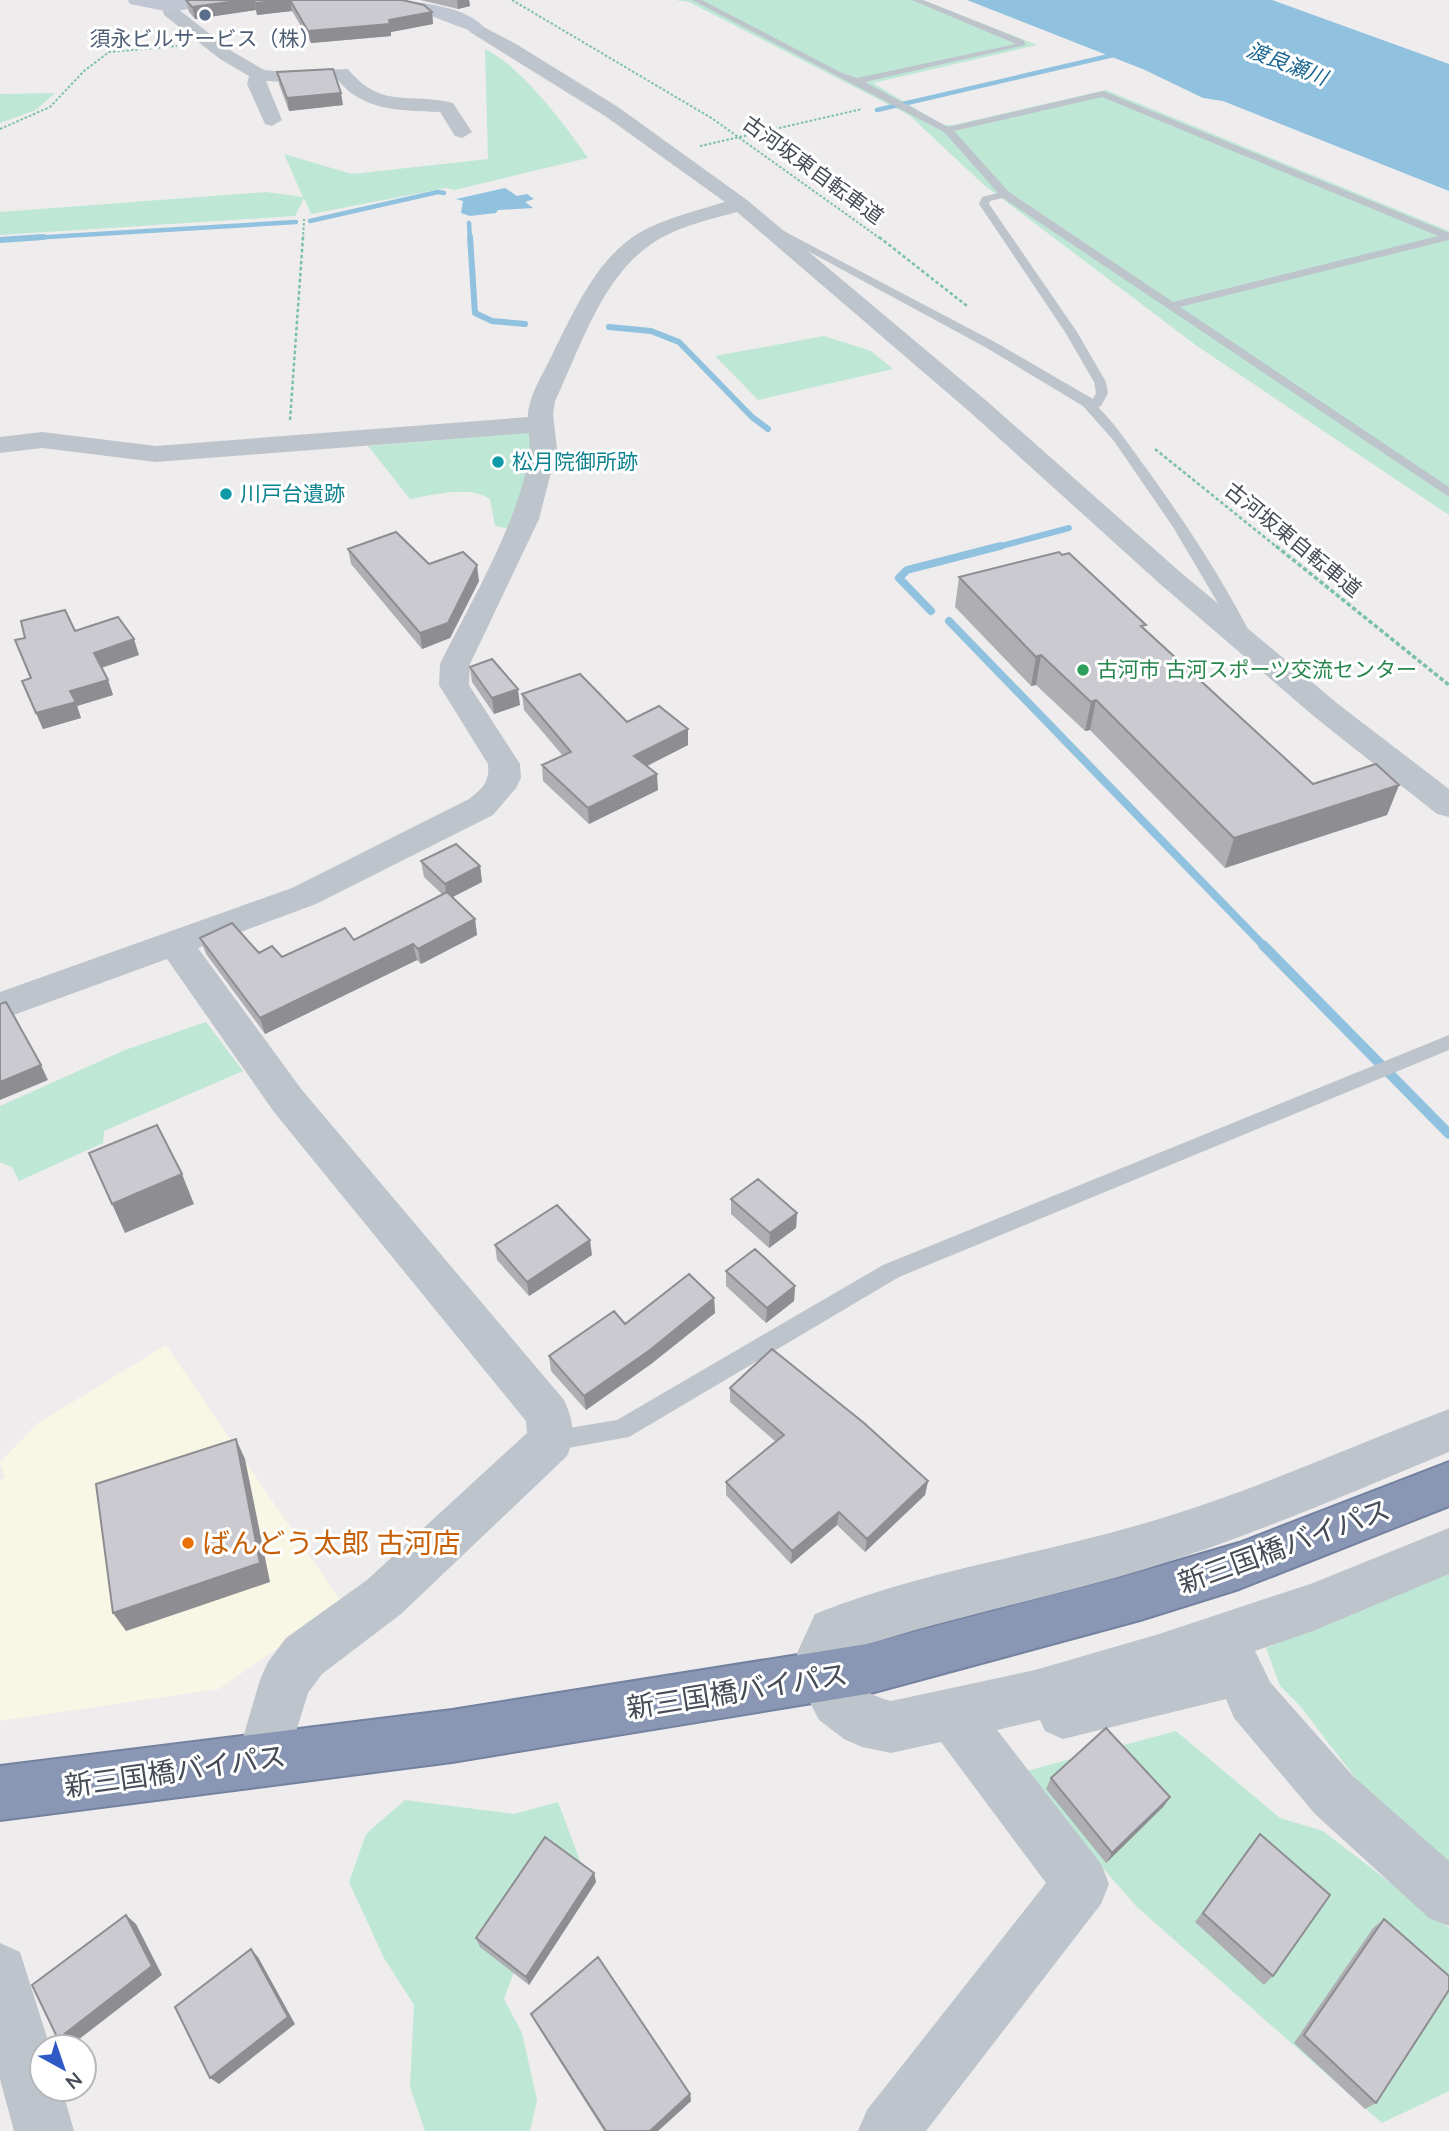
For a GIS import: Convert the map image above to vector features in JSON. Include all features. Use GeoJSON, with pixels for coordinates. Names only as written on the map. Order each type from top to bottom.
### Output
{"type":"FeatureCollection","features":[{"type":"Feature","properties":{"kind":"highway","name":"新三国橋バイパス"},"geometry":{"type":"LineString","coordinates":[[0,1793],[452,1736],[867,1670],[1140,1596],[1238,1566],[1327,1534],[1449,1484]]}},
{"type":"Feature","properties":{"kind":"street"},"geometry":{"type":"LineString","coordinates":[[136,0],[170,7],[212,0]]}},
{"type":"Feature","properties":{"kind":"street"},"geometry":{"type":"LineString","coordinates":[[386,0],[423,7],[476,28],[588,98],[709,179],[980,408],[1249,645],[1327,711],[1449,806]]}},
{"type":"Feature","properties":{"kind":"street"},"geometry":{"type":"LineString","coordinates":[[170,7],[170,11],[232,61],[259,74],[289,76],[342,73],[352,89],[383,103],[446,107],[463,132]]}},
{"type":"Feature","properties":{"kind":"street"},"geometry":{"type":"LineString","coordinates":[[259,74],[256,84],[272,120]]}},
{"type":"Feature","properties":{"kind":"street"},"geometry":{"type":"LineString","coordinates":[[0,1006],[304,896],[481,807],[498,793],[506,778],[504,764],[454,685],[455,664],[526,519],[544,449],[541,424],[543,401],[586,314],[629,249],[663,230],[740,204]]}},
{"type":"Feature","properties":{"kind":"street"},"geometry":{"type":"LineString","coordinates":[[0,445],[42,440],[156,454],[541,424]]}},
{"type":"Feature","properties":{"kind":"street"},"geometry":{"type":"LineString","coordinates":[[175,943],[288,1101],[548,1414],[551,1441],[384,1597],[304,1656],[282,1689],[263,1758]]}},
{"type":"Feature","properties":{"kind":"street"},"geometry":{"type":"LineString","coordinates":[[1449,1430],[1262,1506],[1145,1546],[1006,1585],[869,1618],[833,1631],[822,1653],[823,1677],[837,1702],[862,1721],[891,1727],[961,1726],[1240,1670],[1252,1700],[1334,1795],[1449,1898]]}},
{"type":"Feature","properties":{"kind":"street"},"geometry":{"type":"LineString","coordinates":[[961,1726],[1035,1696],[1313,1607],[1449,1551]]}},
{"type":"Feature","properties":{"kind":"street"},"geometry":{"type":"LineString","coordinates":[[888,2131],[1081,1884],[961,1726]]}},
{"type":"Feature","properties":{"kind":"street"},"geometry":{"type":"LineString","coordinates":[[0,1972],[44,2131]]}},
{"type":"Feature","properties":{"kind":"lane"},"geometry":{"type":"LineString","coordinates":[[696,0],[839,75],[857,81],[947,130],[1005,194],[1449,494]]}},
{"type":"Feature","properties":{"kind":"lane"},"geometry":{"type":"LineString","coordinates":[[857,81],[1022,45],[916,0]]}},
{"type":"Feature","properties":{"kind":"lane"},"geometry":{"type":"LineString","coordinates":[[947,130],[1104,94],[1449,237]]}},
{"type":"Feature","properties":{"kind":"lane"},"geometry":{"type":"LineString","coordinates":[[1005,194],[986,199],[984,204],[1071,332],[1100,382],[1102,393],[1097,403],[1087,403]]}},
{"type":"Feature","properties":{"kind":"lane"},"geometry":{"type":"LineString","coordinates":[[764,224],[989,344],[1087,403],[1100,415],[1160,495],[1236,617],[1249,645]]}},
{"type":"Feature","properties":{"kind":"lane"},"geometry":{"type":"LineString","coordinates":[[1173,305],[1449,237]]}},
{"type":"Feature","properties":{"kind":"lane"},"geometry":{"type":"LineString","coordinates":[[551,1441],[621,1430],[891,1271],[1449,1042]]}},
{"type":"Feature","properties":{"kind":"path","name":"古河坂東自転車道"},"geometry":{"type":"LineString","coordinates":[[512,0],[637,72],[741,137],[895,248],[976,312]]}},
{"type":"Feature","properties":{"kind":"path"},"geometry":{"type":"LineString","coordinates":[[0,129],[50,107],[109,51],[213,43]]}},
{"type":"Feature","properties":{"kind":"path"},"geometry":{"type":"LineString","coordinates":[[689,149],[863,109]]}},
{"type":"Feature","properties":{"kind":"path"},"geometry":{"type":"LineString","coordinates":[[291,444],[291,389],[304,219]]}},
{"type":"Feature","properties":{"kind":"path","name":"古河坂東自転車道"},"geometry":{"type":"LineString","coordinates":[[1149,444],[1449,685]]}},
{"type":"Feature","properties":{"kind":"shaded area"},"geometry":{"type":"Polygon","coordinates":[[[166,1345],[342,1603],[219,1689],[0,1721],[0,1480],[5,1477],[0,1462],[38,1423],[166,1345]]]}},
{"type":"Feature","properties":{"kind":"green space"},"geometry":{"type":"Polygon","coordinates":[[[675,0],[923,0],[1037,45],[873,83],[943,125],[1106,90],[1449,231],[1449,515],[1197,346],[984,185],[909,115],[689,2],[675,0]]]}},
{"type":"Feature","properties":{"kind":"green space"},"geometry":{"type":"Polygon","coordinates":[[[485,49],[513,68],[527,82],[588,158],[454,190],[446,188],[311,214],[304,198],[295,216],[0,235],[0,212],[266,192],[303,197],[284,154],[352,174],[488,159],[485,49]]]}},
{"type":"Feature","properties":{"kind":"green space"},"geometry":{"type":"Polygon","coordinates":[[[55,93],[36,110],[0,123],[0,94],[55,93]]]}},
{"type":"Feature","properties":{"kind":"green space"},"geometry":{"type":"Polygon","coordinates":[[[824,336],[871,351],[893,369],[758,400],[715,356],[824,336]]]}},
{"type":"Feature","properties":{"kind":"green space"},"geometry":{"type":"Polygon","coordinates":[[[532,432],[537,440],[512,529],[495,526],[490,499],[481,495],[451,492],[410,499],[368,446],[532,432]]]}},
{"type":"Feature","properties":{"kind":"green space"},"geometry":{"type":"Polygon","coordinates":[[[206,1022],[243,1071],[104,1131],[103,1143],[19,1181],[12,1167],[0,1162],[0,1106],[125,1050],[206,1022]]]}},
{"type":"Feature","properties":{"kind":"green space"},"geometry":{"type":"Polygon","coordinates":[[[1449,1570],[1449,1875],[1371,1798],[1300,1706],[1280,1686],[1266,1648],[1449,1570]]]}},
{"type":"Feature","properties":{"kind":"green space"},"geometry":{"type":"Polygon","coordinates":[[[1176,1731],[1280,1818],[1323,1831],[1449,1928],[1449,2091],[1382,2123],[1137,1907],[1019,1773],[1176,1731]]]}},
{"type":"Feature","properties":{"kind":"green space"},"geometry":{"type":"Polygon","coordinates":[[[405,1800],[514,1814],[558,1802],[585,1874],[535,1914],[504,1999],[522,2033],[537,2100],[530,2131],[425,2131],[410,2087],[414,2005],[384,1958],[349,1882],[366,1834],[405,1800]]]}},
{"type":"Feature","properties":{"kind":"water","name":"渡良瀬川"},"geometry":{"type":"Polygon","coordinates":[[[967,0],[1272,0],[1449,64],[1449,191],[1223,101],[1203,98],[1145,70],[967,0]]]}},
{"type":"Feature","properties":{"kind":"water"},"geometry":{"type":"Polygon","coordinates":[[[505,188],[517,196],[527,194],[534,199],[525,202],[533,208],[498,210],[496,213],[470,216],[461,213],[463,201],[456,199],[505,188]]]}},
{"type":"Feature","properties":{"kind":"building"},"geometry":{"type":"Polygon","coordinates":[[[186,0],[244,0],[192,7],[186,0]]]}},
{"type":"Feature","properties":{"kind":"building"},"geometry":{"type":"Polygon","coordinates":[[[254,0],[287,0],[255,3],[254,0]]]}},
{"type":"Feature","properties":{"kind":"building"},"geometry":{"type":"Polygon","coordinates":[[[290,0],[402,0],[424,5],[432,12],[389,20],[390,24],[308,31],[290,0]]]}},
{"type":"Feature","properties":{"kind":"building"},"geometry":{"type":"Polygon","coordinates":[[[333,69],[341,93],[287,98],[277,72],[333,69]]]}},
{"type":"Feature","properties":{"kind":"building"},"geometry":{"type":"Polygon","coordinates":[[[396,532],[429,564],[463,552],[477,565],[448,623],[420,633],[348,549],[396,532]]]}},
{"type":"Feature","properties":{"kind":"building"},"geometry":{"type":"Polygon","coordinates":[[[1059,552],[1062,555],[1069,553],[1146,625],[1141,626],[1313,784],[1376,764],[1399,785],[1234,838],[1096,700],[1091,702],[1041,655],[1036,657],[959,577],[1059,552]]]}},
{"type":"Feature","properties":{"kind":"building"},"geometry":{"type":"Polygon","coordinates":[[[65,610],[75,631],[118,617],[134,639],[94,653],[108,680],[70,691],[76,702],[36,713],[22,681],[31,678],[15,640],[25,638],[21,621],[65,610]]]}},
{"type":"Feature","properties":{"kind":"building"},"geometry":{"type":"Polygon","coordinates":[[[492,659],[518,689],[492,698],[470,667],[492,659]]]}},
{"type":"Feature","properties":{"kind":"building"},"geometry":{"type":"Polygon","coordinates":[[[580,674],[627,722],[659,706],[688,729],[634,756],[657,774],[588,808],[542,765],[571,752],[522,694],[580,674]]]}},
{"type":"Feature","properties":{"kind":"building"},"geometry":{"type":"Polygon","coordinates":[[[456,844],[480,866],[445,884],[421,861],[456,844]]]}},
{"type":"Feature","properties":{"kind":"building"},"geometry":{"type":"Polygon","coordinates":[[[447,892],[475,919],[418,949],[413,944],[260,1018],[200,938],[232,923],[259,953],[272,946],[282,957],[345,928],[354,940],[447,892]]]}},
{"type":"Feature","properties":{"kind":"building"},"geometry":{"type":"Polygon","coordinates":[[[6,1002],[41,1065],[0,1082],[0,1004],[6,1002]]]}},
{"type":"Feature","properties":{"kind":"building"},"geometry":{"type":"Polygon","coordinates":[[[157,1125],[182,1174],[112,1204],[89,1153],[157,1125]]]}},
{"type":"Feature","properties":{"kind":"building"},"geometry":{"type":"Polygon","coordinates":[[[758,1179],[797,1213],[770,1233],[731,1199],[758,1179]]]}},
{"type":"Feature","properties":{"kind":"building"},"geometry":{"type":"Polygon","coordinates":[[[557,1205],[590,1240],[527,1282],[495,1245],[557,1205]]]}},
{"type":"Feature","properties":{"kind":"building"},"geometry":{"type":"Polygon","coordinates":[[[755,1249],[795,1286],[767,1308],[726,1271],[755,1249]]]}},
{"type":"Feature","properties":{"kind":"building"},"geometry":{"type":"Polygon","coordinates":[[[689,1274],[714,1298],[650,1350],[584,1396],[549,1356],[614,1311],[625,1324],[689,1274]]]}},
{"type":"Feature","properties":{"kind":"building"},"geometry":{"type":"Polygon","coordinates":[[[772,1349],[864,1423],[928,1481],[867,1539],[839,1512],[792,1551],[726,1482],[784,1435],[730,1388],[772,1349]]]}},
{"type":"Feature","properties":{"kind":"building","name":"ばんどう太郎 古河店"},"geometry":{"type":"Polygon","coordinates":[[[236,1439],[260,1563],[113,1613],[96,1484],[236,1439]]]}},
{"type":"Feature","properties":{"kind":"building"},"geometry":{"type":"Polygon","coordinates":[[[1106,1728],[1170,1797],[1112,1853],[1051,1778],[1106,1728]]]}},
{"type":"Feature","properties":{"kind":"building"},"geometry":{"type":"Polygon","coordinates":[[[1260,1834],[1330,1895],[1273,1976],[1203,1913],[1260,1834]]]}},
{"type":"Feature","properties":{"kind":"building"},"geometry":{"type":"Polygon","coordinates":[[[545,1837],[594,1873],[526,1977],[476,1938],[545,1837]]]}},
{"type":"Feature","properties":{"kind":"building"},"geometry":{"type":"Polygon","coordinates":[[[126,1915],[152,1966],[66,2033],[55,2033],[32,1985],[126,1915]]]}},
{"type":"Feature","properties":{"kind":"building"},"geometry":{"type":"Polygon","coordinates":[[[1384,1919],[1449,1976],[1449,1990],[1376,2103],[1304,2035],[1384,1919]]]}},
{"type":"Feature","properties":{"kind":"building"},"geometry":{"type":"Polygon","coordinates":[[[251,1949],[288,2017],[210,2078],[175,2007],[251,1949]]]}},
{"type":"Feature","properties":{"kind":"building"},"geometry":{"type":"Polygon","coordinates":[[[598,1957],[690,2094],[650,2131],[606,2131],[531,2014],[598,1957]]]}},
{"type":"Feature","properties":{"kind":"waterway"},"geometry":{"type":"LineString","coordinates":[[877,110],[1122,53]]}},
{"type":"Feature","properties":{"kind":"waterway"},"geometry":{"type":"LineString","coordinates":[[310,221],[438,192],[444,193]]}},
{"type":"Feature","properties":{"kind":"waterway"},"geometry":{"type":"LineString","coordinates":[[16,239],[296,222]]}},
{"type":"Feature","properties":{"kind":"waterway"},"geometry":{"type":"LineString","coordinates":[[469,223],[470,239]]}},
{"type":"Feature","properties":{"kind":"waterway"},"geometry":{"type":"LineString","coordinates":[[16,239],[43,237]]}},
{"type":"Feature","properties":{"kind":"waterway"},"geometry":{"type":"LineString","coordinates":[[470,237],[475,313],[492,321],[525,324]]}},
{"type":"Feature","properties":{"kind":"waterway"},"geometry":{"type":"LineString","coordinates":[[0,240],[16,239]]}},
{"type":"Feature","properties":{"kind":"waterway"},"geometry":{"type":"LineString","coordinates":[[609,327],[651,331],[679,342],[752,417],[768,429]]}},
{"type":"Feature","properties":{"kind":"waterway"},"geometry":{"type":"LineString","coordinates":[[994,548],[1069,528]]}},
{"type":"Feature","properties":{"kind":"waterway"},"geometry":{"type":"LineString","coordinates":[[931,611],[899,578],[907,570],[1000,546]]}},
{"type":"Feature","properties":{"kind":"waterway"},"geometry":{"type":"LineString","coordinates":[[949,621],[1265,947]]}},
{"type":"Feature","properties":{"kind":"waterway"},"geometry":{"type":"LineString","coordinates":[[1263,945],[1449,1134]]}},
{"type":"Feature","properties":{"kind":"place","name":"須永ビルサービス（株）"},"geometry":{"type":"Point","coordinates":[205,15]}},
{"type":"Feature","properties":{"kind":"place","name":"松月院御所跡"},"geometry":{"type":"Point","coordinates":[498,462]}},
{"type":"Feature","properties":{"kind":"place","name":"川戸台遺跡"},"geometry":{"type":"Point","coordinates":[226,494]}},
{"type":"Feature","properties":{"kind":"place","name":"古河市 古河スポーツ交流センター"},"geometry":{"type":"Point","coordinates":[1083,670]}},
{"type":"Feature","properties":{"kind":"place","name":"ばんどう太郎 古河店"},"geometry":{"type":"Point","coordinates":[188,1543]}}]}
